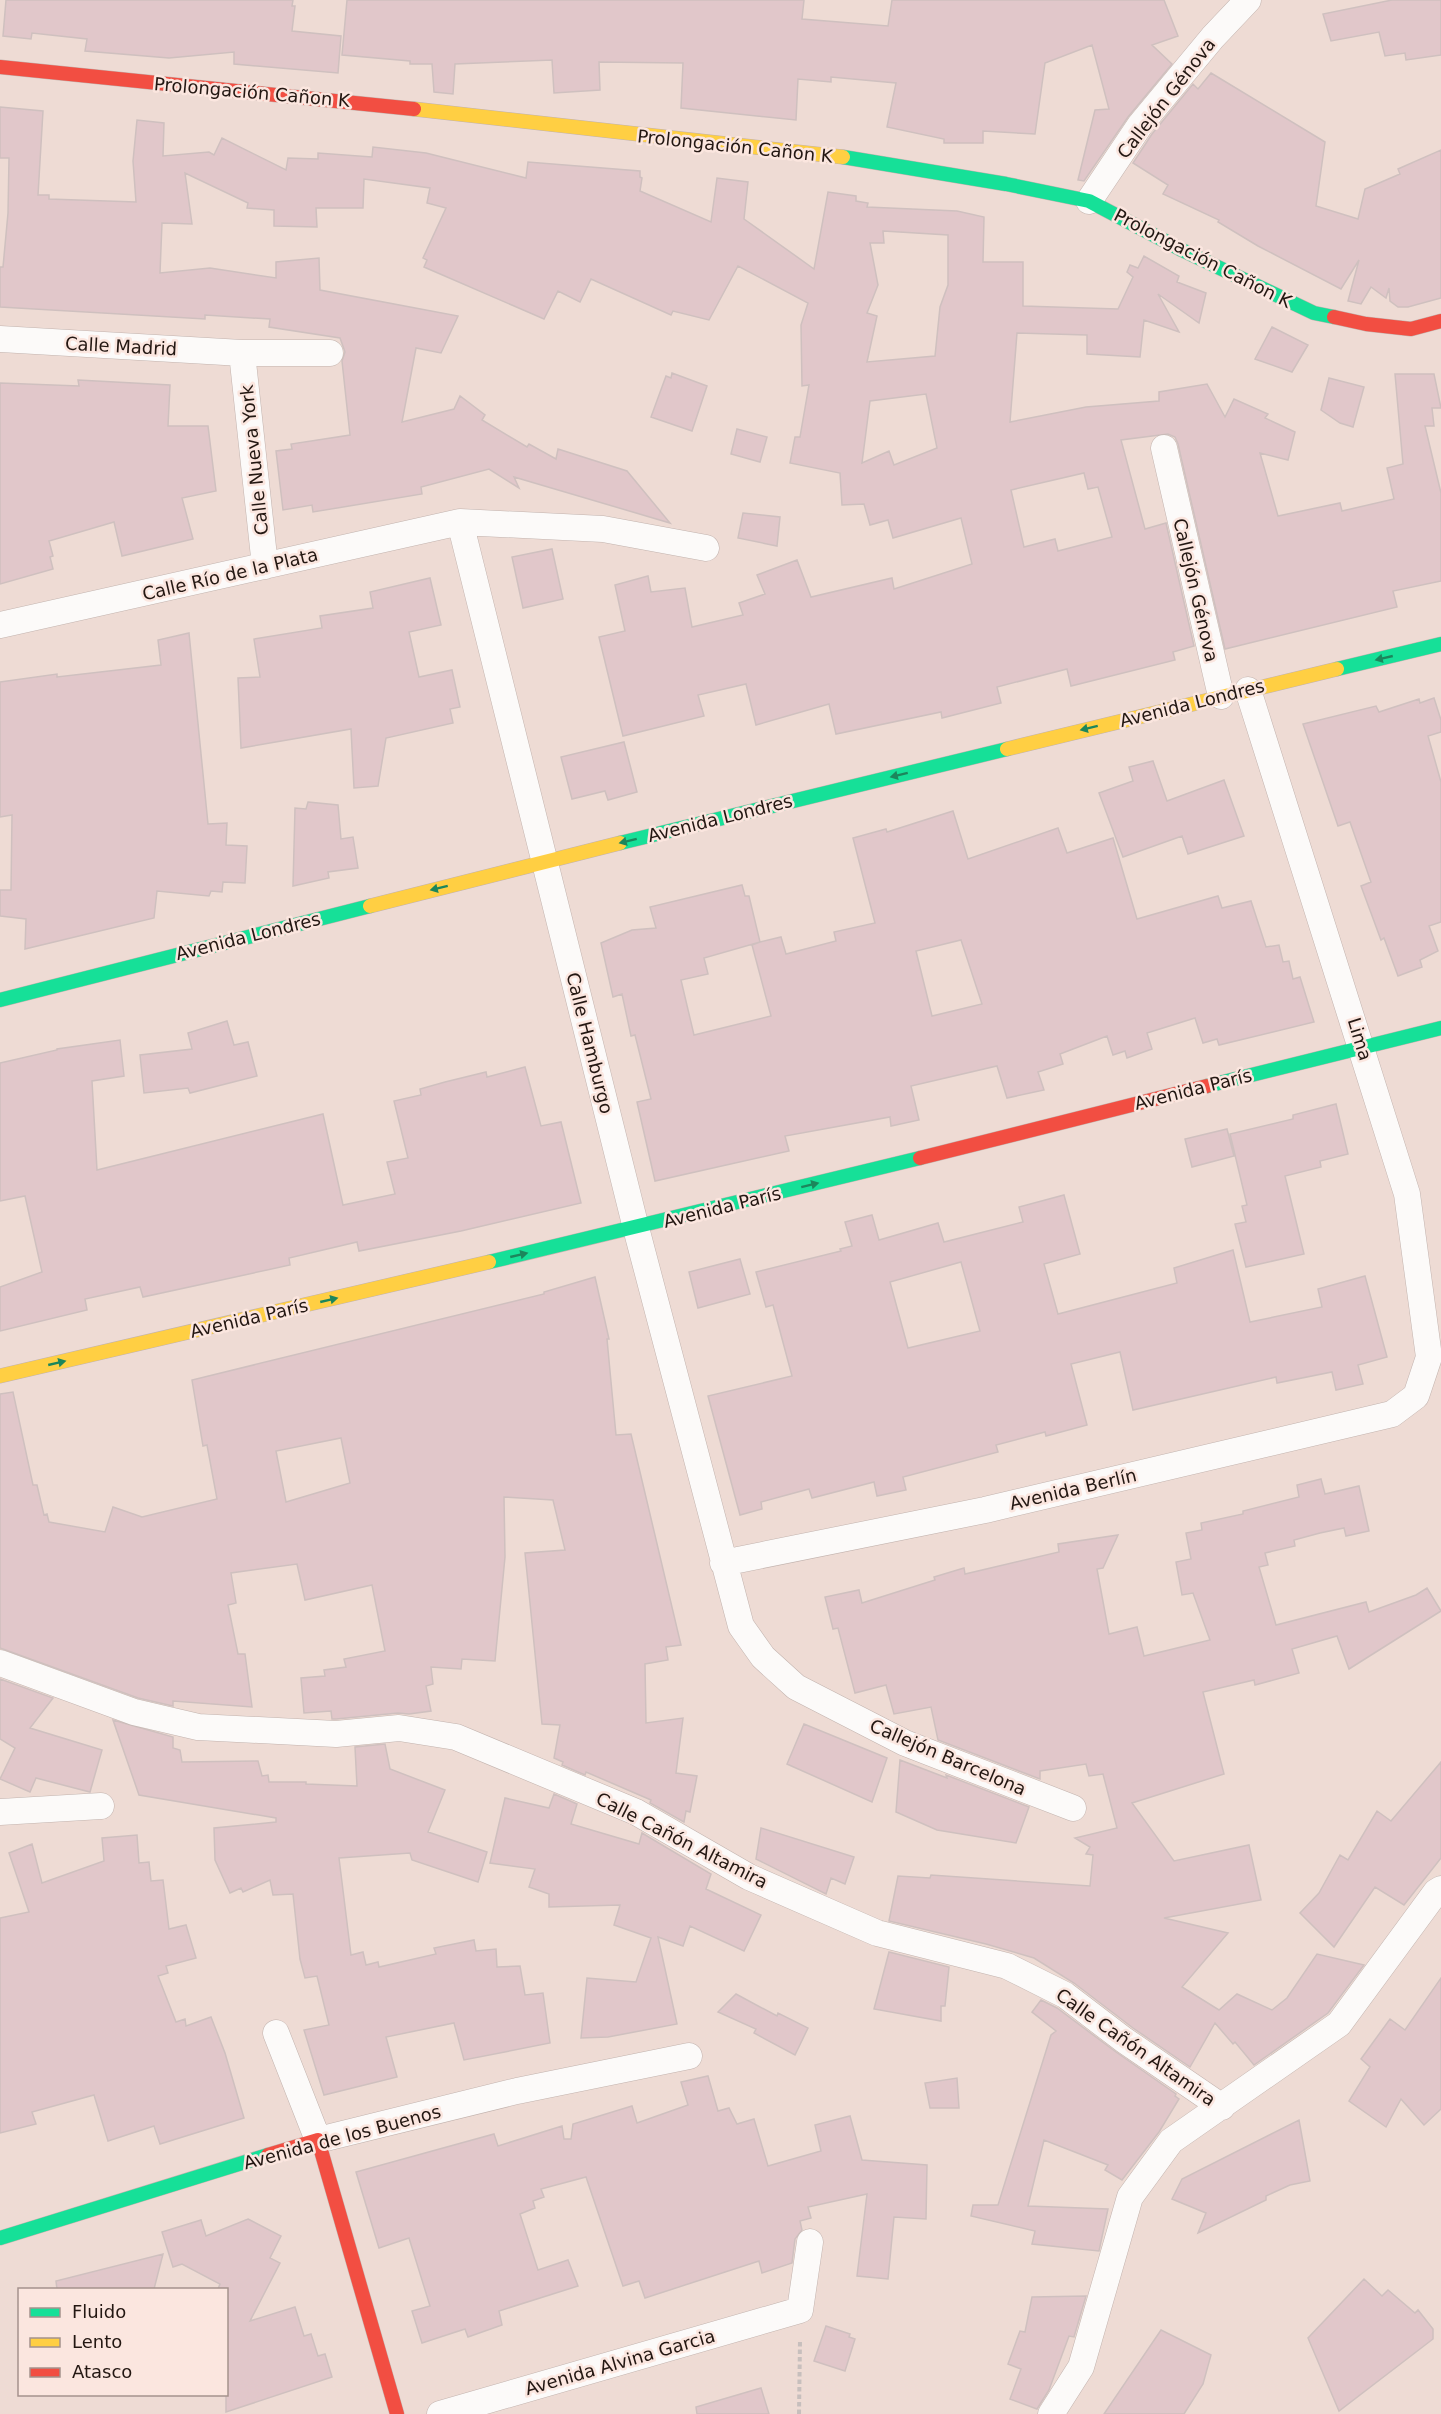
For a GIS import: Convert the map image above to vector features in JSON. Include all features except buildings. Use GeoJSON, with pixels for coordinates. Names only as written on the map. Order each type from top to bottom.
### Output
{"type":"FeatureCollection","features":[{"type":"Feature","properties":{"kind":"main road","name":"Prolongación Cañon K"},"geometry":{"type":"LineString","coordinates":[[0,68],[350,101],[567,128],[817,153],[1006,184],[1089,201],[1182,250],[1314,313],[1366,324],[1411,329],[1441,321]]}},
{"type":"Feature","properties":{"kind":"main road","name":"Avenida Londres"},"geometry":{"type":"LineString","coordinates":[[0,1000],[545,861],[1441,644]]}},
{"type":"Feature","properties":{"kind":"main road","name":"Avenida París"},"geometry":{"type":"LineString","coordinates":[[0,1376],[636,1228],[1441,1028]]}},
{"type":"Feature","properties":{"kind":"main road","name":"Avenida de los Buenos"},"geometry":{"type":"LineString","coordinates":[[0,2238],[318,2140]]}},
{"type":"Feature","properties":{"kind":"main road"},"geometry":{"type":"LineString","coordinates":[[318,2140],[398,2414]]}},
{"type":"Feature","properties":{"kind":"street","name":"Callejón Génova"},"geometry":{"type":"LineString","coordinates":[[1089,201],[1140,125],[1213,37],[1248,0]]}},
{"type":"Feature","properties":{"kind":"street","name":"Calle Madrid"},"geometry":{"type":"LineString","coordinates":[[0,339],[242,353],[330,353]]}},
{"type":"Feature","properties":{"kind":"street","name":"Calle Nueva York"},"geometry":{"type":"LineString","coordinates":[[242,353],[265,566]]}},
{"type":"Feature","properties":{"kind":"street","name":"Callejón Génova"},"geometry":{"type":"LineString","coordinates":[[1164,448],[1221,696]]}},
{"type":"Feature","properties":{"kind":"street","name":"Calle Río de la Plata"},"geometry":{"type":"LineString","coordinates":[[0,625],[460,522],[603,529],[706,548]]}},
{"type":"Feature","properties":{"kind":"street","name":"Calle Hamburgo"},"geometry":{"type":"LineString","coordinates":[[460,522],[636,1228],[723,1563]]}},
{"type":"Feature","properties":{"kind":"street","name":"Lima"},"geometry":{"type":"LineString","coordinates":[[1248,690],[1407,1194],[1429,1357],[1416,1396]]}},
{"type":"Feature","properties":{"kind":"street","name":"Avenida Berlín"},"geometry":{"type":"LineString","coordinates":[[723,1563],[985,1510],[1392,1414],[1416,1396]]}},
{"type":"Feature","properties":{"kind":"street","name":"Callejón Barcelona"},"geometry":{"type":"LineString","coordinates":[[723,1563],[741,1626],[763,1657],[796,1687],[905,1743],[1073,1808]]}},
{"type":"Feature","properties":{"kind":"street","name":"Calle Cañón Altamira"},"geometry":{"type":"LineString","coordinates":[[0,1663],[134,1712],[198,1727],[336,1734],[399,1728],[456,1737],[636,1812],[749,1877],[877,1933],[957,1952],[1016,1971],[1065,1995],[1124,2040],[1222,2107]]}},
{"type":"Feature","properties":{"kind":"street"},"geometry":{"type":"LineString","coordinates":[[0,1812],[101,1806]]}},
{"type":"Feature","properties":{"kind":"street"},"geometry":{"type":"LineString","coordinates":[[1051,2414],[1081,2367],[1130,2197],[1171,2141],[1339,2024],[1436,1892],[1441,1889]]}},
{"type":"Feature","properties":{"kind":"street"},"geometry":{"type":"LineString","coordinates":[[276,2033],[318,2140]]}},
{"type":"Feature","properties":{"kind":"street","name":"Avenida de los Buenos"},"geometry":{"type":"LineString","coordinates":[[318,2140],[517,2091],[689,2056]]}},
{"type":"Feature","properties":{"kind":"street"},"geometry":{"type":"LineString","coordinates":[[800,2310],[810,2242]]}},
{"type":"Feature","properties":{"kind":"street","name":"Avenida Alvina Garcia"},"geometry":{"type":"LineString","coordinates":[[440,2414],[800,2310]]}},
{"type":"Feature","properties":{"kind":"path"},"geometry":{"type":"LineString","coordinates":[[799,2414],[800,2310]]}},
{"type":"Feature","properties":{"kind":"traffic: fast"},"geometry":{"type":"LineString","coordinates":[[843,157],[1006,184],[1089,201],[1182,250],[1314,313],[1334,317]]}},
{"type":"Feature","properties":{"kind":"traffic: fast"},"geometry":{"type":"LineString","coordinates":[[1337,669],[1441,644]]}},
{"type":"Feature","properties":{"kind":"traffic: fast"},"geometry":{"type":"LineString","coordinates":[[620,843],[1007,749]]}},
{"type":"Feature","properties":{"kind":"traffic: fast"},"geometry":{"type":"LineString","coordinates":[[0,1000],[370,906]]}},
{"type":"Feature","properties":{"kind":"traffic: fast"},"geometry":{"type":"LineString","coordinates":[[1207,1086],[1441,1028]]}},
{"type":"Feature","properties":{"kind":"traffic: fast"},"geometry":{"type":"LineString","coordinates":[[489,1262],[920,1158]]}},
{"type":"Feature","properties":{"kind":"traffic: fast"},"geometry":{"type":"LineString","coordinates":[[0,2238],[268,2155]]}},
{"type":"Feature","properties":{"kind":"traffic: slow"},"geometry":{"type":"LineString","coordinates":[[414,109],[843,157]]}},
{"type":"Feature","properties":{"kind":"traffic: slow"},"geometry":{"type":"LineString","coordinates":[[1007,749],[1337,669]]}},
{"type":"Feature","properties":{"kind":"traffic: slow"},"geometry":{"type":"LineString","coordinates":[[370,906],[620,843]]}},
{"type":"Feature","properties":{"kind":"traffic: slow"},"geometry":{"type":"LineString","coordinates":[[0,1376],[489,1262]]}},
{"type":"Feature","properties":{"kind":"traffic: jam"},"geometry":{"type":"LineString","coordinates":[[0,67],[414,109]]}},
{"type":"Feature","properties":{"kind":"traffic: jam"},"geometry":{"type":"LineString","coordinates":[[1334,317],[1366,324],[1411,329],[1441,321]]}},
{"type":"Feature","properties":{"kind":"traffic: jam"},"geometry":{"type":"LineString","coordinates":[[920,1158],[1207,1086]]}},
{"type":"Feature","properties":{"kind":"traffic: jam"},"geometry":{"type":"LineString","coordinates":[[268,2155],[318,2140],[397,2414]]}}]}
